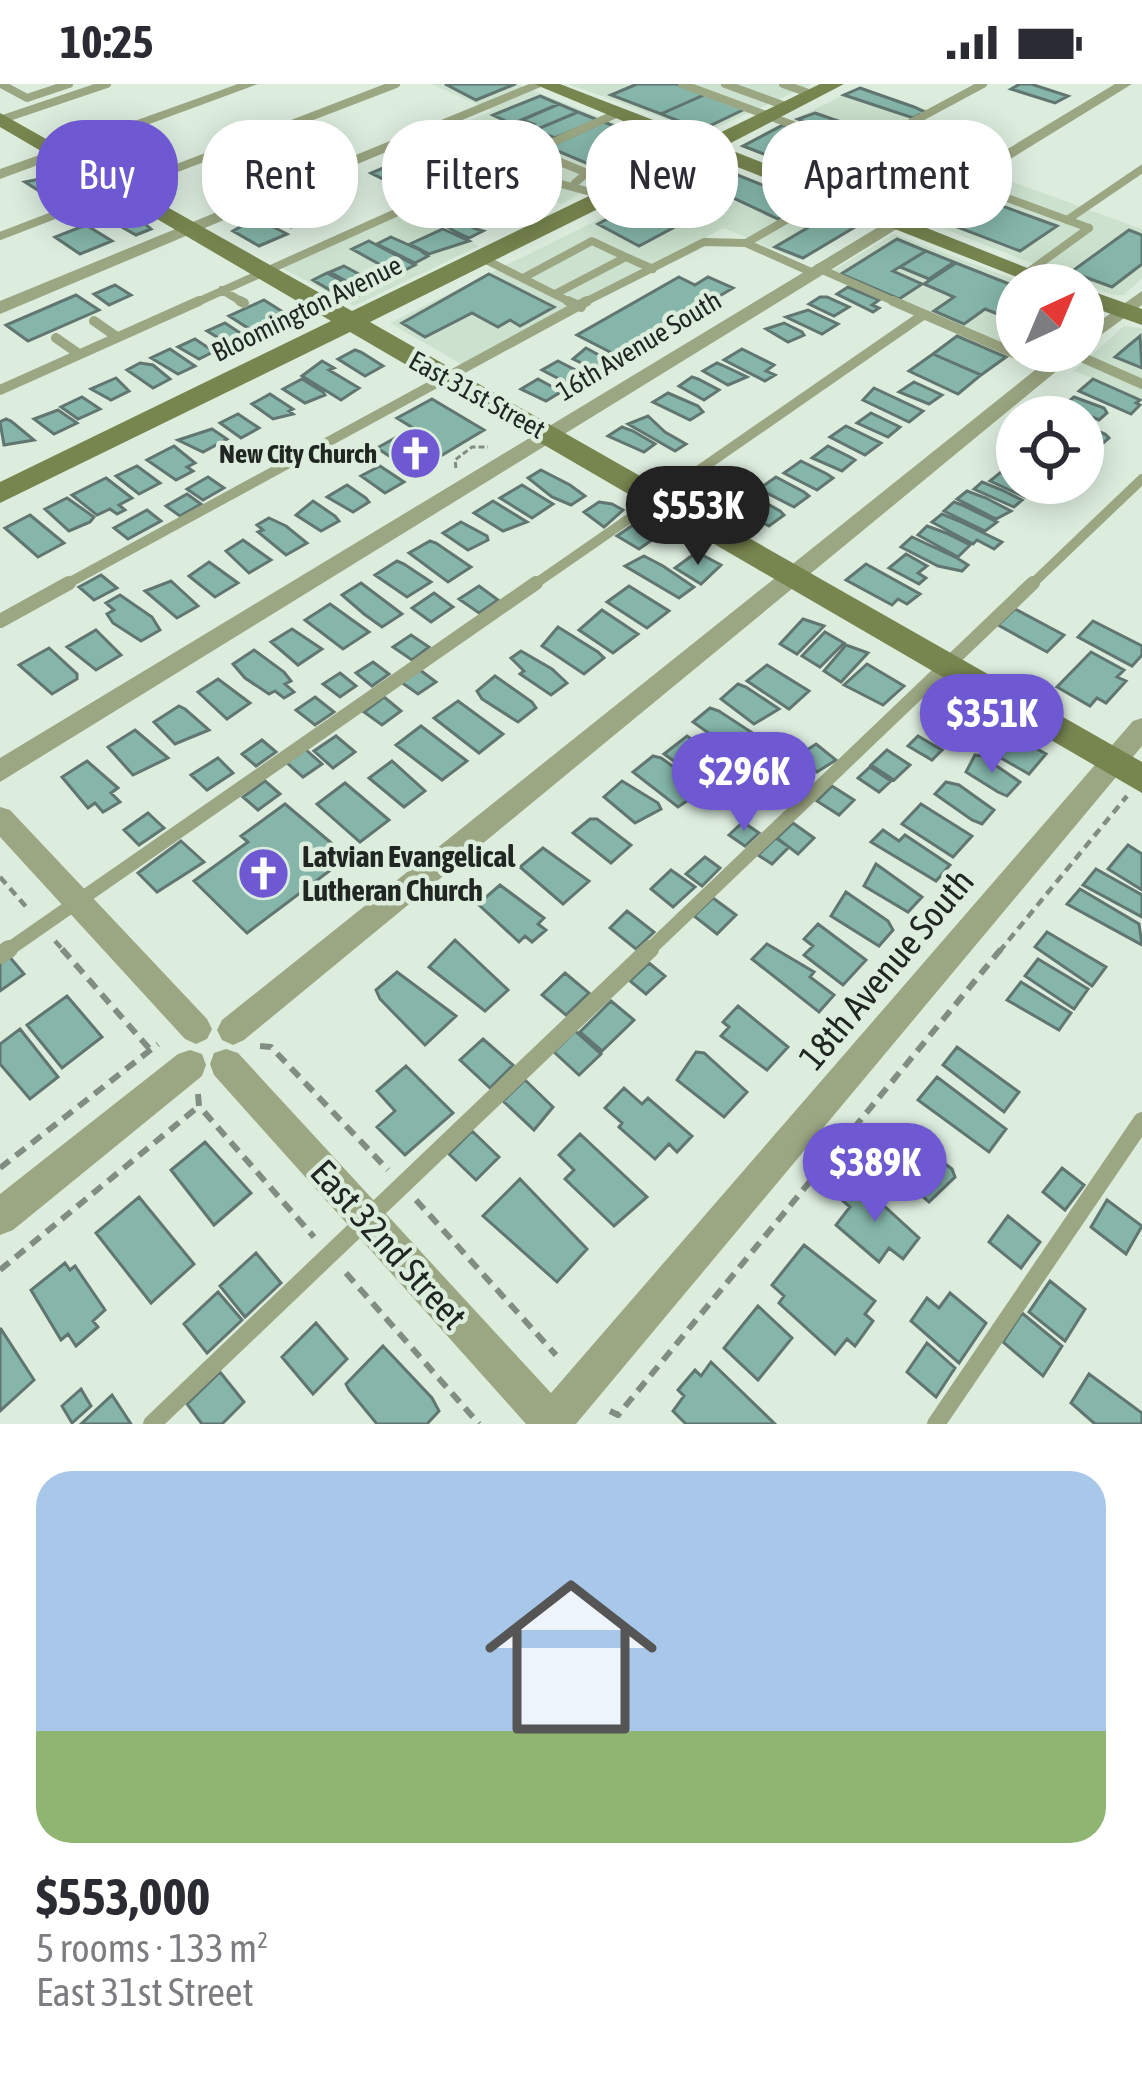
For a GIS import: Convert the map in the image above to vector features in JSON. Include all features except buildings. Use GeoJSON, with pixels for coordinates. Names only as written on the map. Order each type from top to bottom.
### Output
{"type":"FeatureCollection","features":[{"type":"Feature","properties":{"kind":"street"},"geometry":{"type":"LineString","coordinates":[[149,120],[251,84]]}},
{"type":"Feature","properties":{"kind":"street"},"geometry":{"type":"LineString","coordinates":[[0,308],[542,84],[636,120]]}},
{"type":"Feature","properties":{"kind":"street","name":"Bloomington Avenue"},"geometry":{"type":"LineString","coordinates":[[738,131],[835,84]]}},
{"type":"Feature","properties":{"kind":"street"},"geometry":{"type":"LineString","coordinates":[[1119,85],[1142,94]]}},
{"type":"Feature","properties":{"kind":"street","name":"16th Avenue South"},"geometry":{"type":"LineString","coordinates":[[1012,152],[1119,85]]}},
{"type":"Feature","properties":{"kind":"street","name":"East 31st Street"},"geometry":{"type":"LineString","coordinates":[[0,119],[36,139]]}},
{"type":"Feature","properties":{"kind":"street"},"geometry":{"type":"LineString","coordinates":[[0,174],[36,161]]}},
{"type":"Feature","properties":{"kind":"street","name":"Bloomington Avenue"},"geometry":{"type":"LineString","coordinates":[[0,494],[586,205]]}},
{"type":"Feature","properties":{"kind":"street","name":"East 31st Street"},"geometry":{"type":"LineString","coordinates":[[178,223],[947,666],[1127,779]]}},
{"type":"Feature","properties":{"kind":"street","name":"16th Avenue South"},"geometry":{"type":"LineString","coordinates":[[0,771],[883,228]]}},
{"type":"Feature","properties":{"kind":"street"},"geometry":{"type":"LineString","coordinates":[[913,228],[1004,264]]}},
{"type":"Feature","properties":{"kind":"street"},"geometry":{"type":"LineString","coordinates":[[1104,300],[1136,308]]}},
{"type":"Feature","properties":{"kind":"street"},"geometry":{"type":"LineString","coordinates":[[1104,329],[1136,308]]}},
{"type":"Feature","properties":{"kind":"street"},"geometry":{"type":"LineString","coordinates":[[0,1217],[1045,372]]}},
{"type":"Feature","properties":{"kind":"street","name":"18th Avenue South"},"geometry":{"type":"LineString","coordinates":[[551,1424],[1127,779],[1142,728]]}},
{"type":"Feature","properties":{"kind":"street"},"geometry":{"type":"LineString","coordinates":[[0,818],[196,1029],[211,1023],[201,1054]]}},
{"type":"Feature","properties":{"kind":"street","name":"East 32nd Street"},"geometry":{"type":"LineString","coordinates":[[201,1054],[367,1220],[551,1424]]}},
{"type":"Feature","properties":{"kind":"lane"},"geometry":{"type":"LineString","coordinates":[[2,84],[27,98],[69,84]]}},
{"type":"Feature","properties":{"kind":"lane"},"geometry":{"type":"LineString","coordinates":[[0,119],[107,84]]}},
{"type":"Feature","properties":{"kind":"lane"},"geometry":{"type":"LineString","coordinates":[[368,84],[378,84]]}},
{"type":"Feature","properties":{"kind":"lane"},"geometry":{"type":"LineString","coordinates":[[178,168],[397,84]]}},
{"type":"Feature","properties":{"kind":"lane"},"geometry":{"type":"LineString","coordinates":[[683,84],[779,111]]}},
{"type":"Feature","properties":{"kind":"lane"},"geometry":{"type":"LineString","coordinates":[[725,84],[795,120]]}},
{"type":"Feature","properties":{"kind":"lane"},"geometry":{"type":"LineString","coordinates":[[783,84],[814,94]]}},
{"type":"Feature","properties":{"kind":"lane"},"geometry":{"type":"LineString","coordinates":[[916,120],[983,84]]}},
{"type":"Feature","properties":{"kind":"lane"},"geometry":{"type":"LineString","coordinates":[[0,390],[618,113]]}},
{"type":"Feature","properties":{"kind":"lane"},"geometry":{"type":"LineString","coordinates":[[575,183],[586,173],[553,158],[521,173],[554,188],[575,183],[586,188]]}},
{"type":"Feature","properties":{"kind":"lane"},"geometry":{"type":"LineString","coordinates":[[1066,220],[1142,169]]}},
{"type":"Feature","properties":{"kind":"lane"},"geometry":{"type":"LineString","coordinates":[[1012,194],[1089,228],[1039,264]]}},
{"type":"Feature","properties":{"kind":"lane"},"geometry":{"type":"LineString","coordinates":[[0,236],[36,222]]}},
{"type":"Feature","properties":{"kind":"lane"},"geometry":{"type":"LineString","coordinates":[[746,243],[772,228]]}},
{"type":"Feature","properties":{"kind":"lane"},"geometry":{"type":"LineString","coordinates":[[523,278],[592,241],[652,269]]}},
{"type":"Feature","properties":{"kind":"lane"},"geometry":{"type":"LineString","coordinates":[[0,621],[704,242],[746,243],[923,314],[996,336]]}},
{"type":"Feature","properties":{"kind":"lane"},"geometry":{"type":"LineString","coordinates":[[480,257],[581,307]]}},
{"type":"Feature","properties":{"kind":"lane"},"geometry":{"type":"LineString","coordinates":[[555,294],[626,257]]}},
{"type":"Feature","properties":{"kind":"lane"},"geometry":{"type":"LineString","coordinates":[[222,290],[244,303]]}},
{"type":"Feature","properties":{"kind":"lane"},"geometry":{"type":"LineString","coordinates":[[0,955],[923,314]]}},
{"type":"Feature","properties":{"kind":"lane"},"geometry":{"type":"LineString","coordinates":[[94,321],[117,337]]}},
{"type":"Feature","properties":{"kind":"lane"},"geometry":{"type":"LineString","coordinates":[[56,338],[79,354]]}},
{"type":"Feature","properties":{"kind":"lane"},"geometry":{"type":"LineString","coordinates":[[1104,371],[1142,384]]}},
{"type":"Feature","properties":{"kind":"lane"},"geometry":{"type":"LineString","coordinates":[[152,1424],[1142,479]]}},
{"type":"Feature","properties":{"kind":"lane"},"geometry":{"type":"LineString","coordinates":[[936,1424],[1142,1120]]}},
{"type":"Feature","properties":{"kind":"path"},"geometry":{"type":"LineString","coordinates":[[456,468],[455,460],[465,450],[494,448]]}},
{"type":"Feature","properties":{"kind":"path"},"geometry":{"type":"LineString","coordinates":[[610,1411],[618,1415],[1127,779]]}},
{"type":"Feature","properties":{"kind":"path"},"geometry":{"type":"LineString","coordinates":[[0,878],[150,1050],[201,1054]]}},
{"type":"Feature","properties":{"kind":"path"},"geometry":{"type":"LineString","coordinates":[[0,1168],[158,1044]]}},
{"type":"Feature","properties":{"kind":"path"},"geometry":{"type":"LineString","coordinates":[[0,1270],[199,1106]]}},
{"type":"Feature","properties":{"kind":"shaded area"},"geometry":{"type":"Polygon","coordinates":[[[431,84],[517,84],[607,120],[586,120],[586,191],[562,203],[562,120],[470,120],[492,111],[431,84]]]}},
{"type":"Feature","properties":{"kind":"shaded area"},"geometry":{"type":"Polygon","coordinates":[[[568,84],[812,84],[733,120],[669,120],[568,84]]]}},
{"type":"Feature","properties":{"kind":"shaded area"},"geometry":{"type":"Polygon","coordinates":[[[860,87],[934,112],[920,120],[793,120],[860,87]]]}},
{"type":"Feature","properties":{"kind":"shaded area"},"geometry":{"type":"Polygon","coordinates":[[[762,135],[762,154],[740,146],[762,135]]]}},
{"type":"Feature","properties":{"kind":"shaded area"},"geometry":{"type":"Polygon","coordinates":[[[738,175],[762,185],[762,228],[854,228],[800,260],[723,228],[738,228],[738,175]]]}},
{"type":"Feature","properties":{"kind":"shaded area"},"geometry":{"type":"Polygon","coordinates":[[[1012,182],[1142,229],[1142,278],[1124,295],[1104,291],[1104,264],[1034,264],[942,228],[1012,228],[1012,182]]]}},
{"type":"Feature","properties":{"kind":"shaded area"},"geometry":{"type":"Polygon","coordinates":[[[382,219],[382,228],[442,228],[479,246],[354,306],[278,266],[382,219]]]}},
{"type":"Feature","properties":{"kind":"shaded area"},"geometry":{"type":"Polygon","coordinates":[[[586,226],[723,228],[468,368],[390,323],[586,226]]]}},
{"type":"Feature","properties":{"kind":"shaded area"},"geometry":{"type":"Polygon","coordinates":[[[894,234],[996,273],[996,349],[825,275],[894,234]]]}},
{"type":"Feature","properties":{"kind":"shaded area"},"geometry":{"type":"Polygon","coordinates":[[[1124,326],[1142,328],[1142,399],[1076,372],[1104,372],[1104,344],[1124,326]]]}},
{"type":"Feature","properties":{"kind":"place","name":"New City Church"},"geometry":{"type":"Point","coordinates":[416,454]}},
{"type":"Feature","properties":{"kind":"place","name":"Latvian Evangelical Lutheran Church"},"geometry":{"type":"Point","coordinates":[263,874]}}]}
